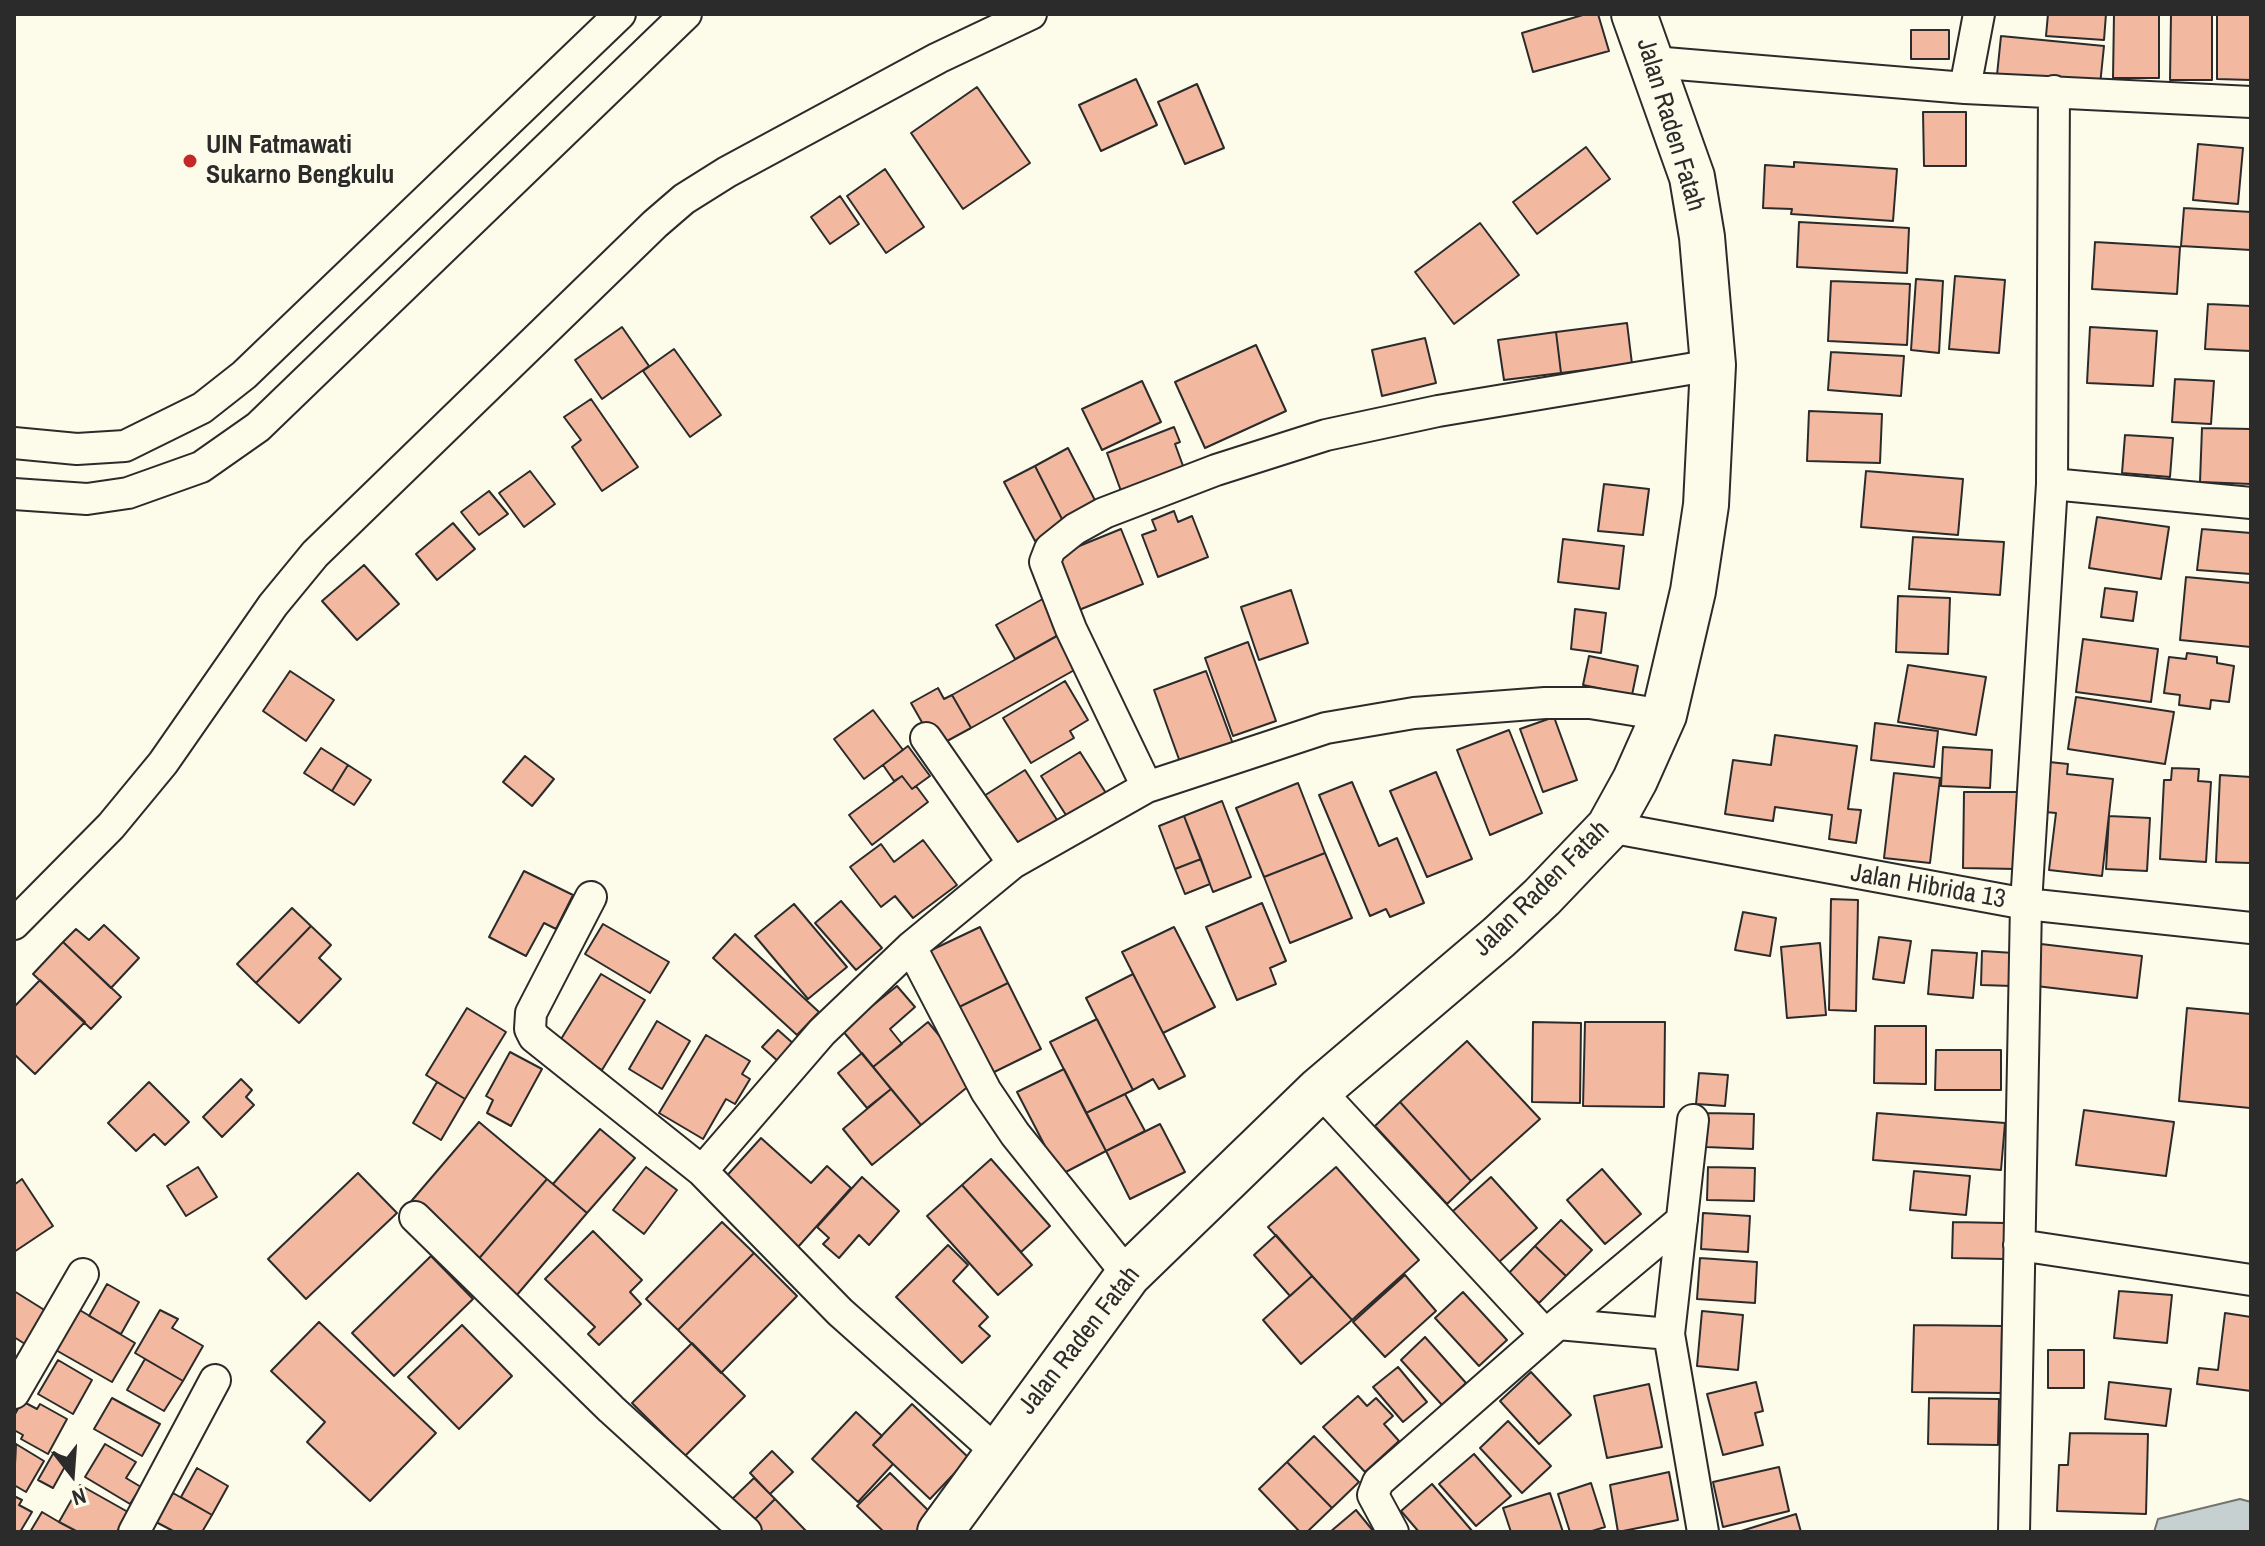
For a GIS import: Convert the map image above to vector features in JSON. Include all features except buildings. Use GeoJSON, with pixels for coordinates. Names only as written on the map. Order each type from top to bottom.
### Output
{"type":"FeatureCollection","features":[{"type":"Feature","properties":{"kind":"highway","name":"Jalan Raden Fatah"},"geometry":{"type":"LineString","coordinates":[[940,1532],[996,1451],[1128,1275],[1319,1090],[1499,937],[1609,827],[1635,780],[1664,715],[1693,591],[1702,531],[1713,365],[1702,237],[1692,177],[1634,14]]}},
{"type":"Feature","properties":{"kind":"street"},"geometry":{"type":"LineString","coordinates":[[14,443],[77,449],[125,446],[202,408],[244,375],[620,14]]}},
{"type":"Feature","properties":{"kind":"street"},"geometry":{"type":"LineString","coordinates":[[14,494],[87,499],[128,493],[201,467],[258,427],[686,14]]}},
{"type":"Feature","properties":{"kind":"street"},"geometry":{"type":"LineString","coordinates":[[14,924],[111,826],[163,763],[273,605],[315,554],[655,224],[684,199],[727,172],[938,58],[1031,14]]}},
{"type":"Feature","properties":{"kind":"street"},"geometry":{"type":"LineString","coordinates":[[1965,88],[1979,14]]}},
{"type":"Feature","properties":{"kind":"street"},"geometry":{"type":"LineString","coordinates":[[1653,62],[1965,88],[2251,102]]}},
{"type":"Feature","properties":{"kind":"street"},"geometry":{"type":"LineString","coordinates":[[2014,1532],[2026,904],[2052,484],[2054,91]]}},
{"type":"Feature","properties":{"kind":"street"},"geometry":{"type":"LineString","coordinates":[[1147,787],[1071,629],[1045,562],[1050,549],[1075,529],[1104,513],[1216,470],[1326,435],[1438,411],[1713,365]]}},
{"type":"Feature","properties":{"kind":"street"},"geometry":{"type":"LineString","coordinates":[[2052,484],[2251,503]]}},
{"type":"Feature","properties":{"kind":"street"},"geometry":{"type":"LineString","coordinates":[[702,1171],[813,1042],[911,947],[1013,863],[1147,787],[1326,728],[1414,713],[1545,703],[1590,703],[1664,715]]}},
{"type":"Feature","properties":{"kind":"street"},"geometry":{"type":"LineString","coordinates":[[926,738],[1013,863]]}},
{"type":"Feature","properties":{"kind":"street","name":"Jalan Hibrida 13"},"geometry":{"type":"LineString","coordinates":[[1609,827],[2026,904],[2251,928]]}},
{"type":"Feature","properties":{"kind":"street"},"geometry":{"type":"LineString","coordinates":[[591,897],[531,1013],[530,1029],[534,1037],[702,1171],[840,1312],[996,1451]]}},
{"type":"Feature","properties":{"kind":"street"},"geometry":{"type":"LineString","coordinates":[[911,947],[986,1091],[1015,1134],[1128,1275]]}},
{"type":"Feature","properties":{"kind":"street"},"geometry":{"type":"LineString","coordinates":[[1319,1090],[1551,1329],[1669,1334]]}},
{"type":"Feature","properties":{"kind":"street"},"geometry":{"type":"LineString","coordinates":[[1693,1120],[1669,1334],[1694,1530]]}},
{"type":"Feature","properties":{"kind":"street"},"geometry":{"type":"LineString","coordinates":[[415,1217],[611,1409],[746,1532]]}},
{"type":"Feature","properties":{"kind":"street"},"geometry":{"type":"LineString","coordinates":[[1393,1532],[1373,1495],[1378,1482],[1551,1329],[1682,1220]]}},
{"type":"Feature","properties":{"kind":"street"},"geometry":{"type":"LineString","coordinates":[[2019,1245],[2251,1280]]}},
{"type":"Feature","properties":{"kind":"street"},"geometry":{"type":"LineString","coordinates":[[14,1393],[83,1274]]}},
{"type":"Feature","properties":{"kind":"street"},"geometry":{"type":"LineString","coordinates":[[134,1532],[215,1380]]}},
{"type":"Feature","properties":{"kind":"shaded area"},"geometry":{"type":"Polygon","coordinates":[[[2240,1499],[2251,1502],[2251,1532],[2154,1532],[2158,1519],[2240,1499]]]}},
{"type":"Feature","properties":{"kind":"place","name":"UIN Fatmawati Sukarno Bengkulu"},"geometry":{"type":"Point","coordinates":[190,161]}}]}
